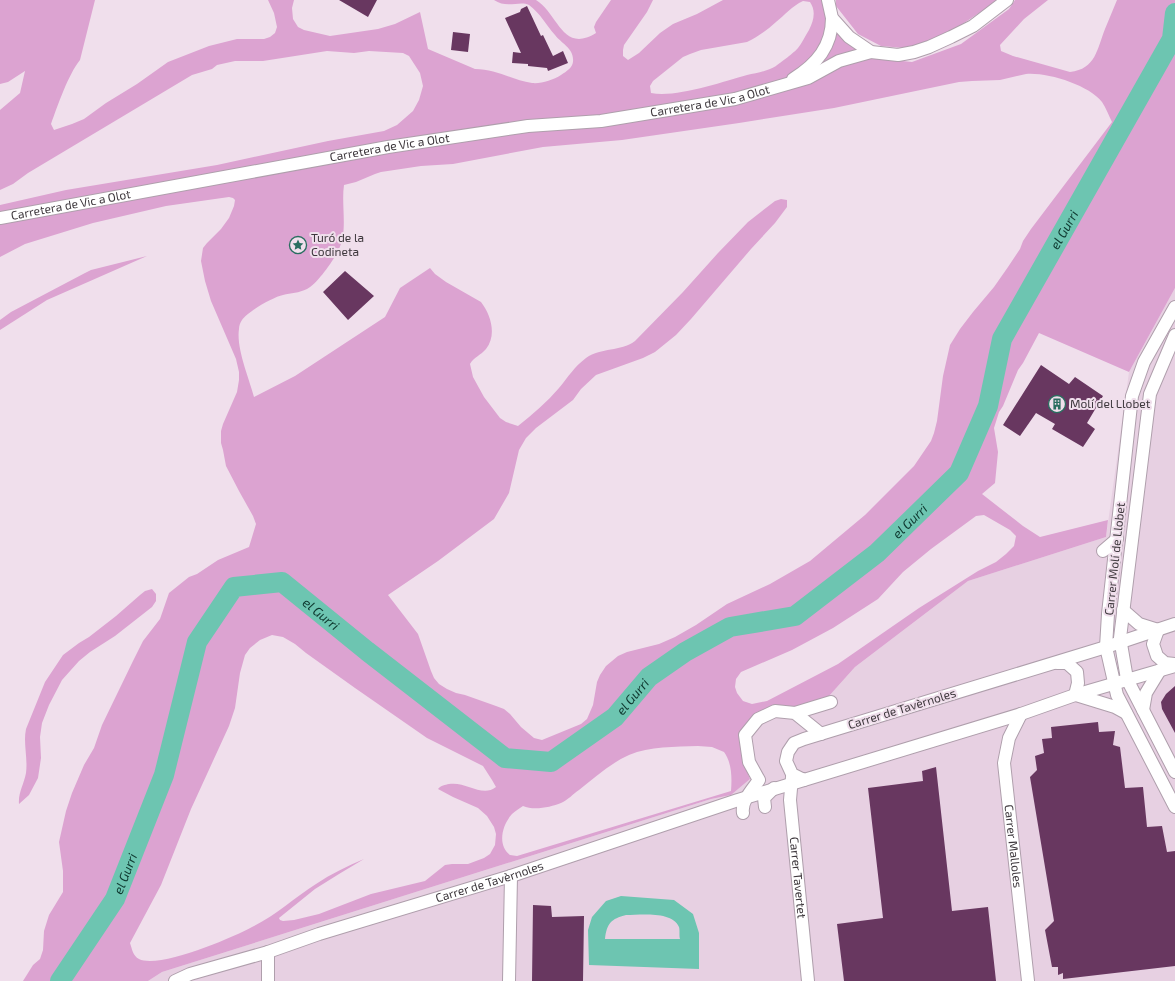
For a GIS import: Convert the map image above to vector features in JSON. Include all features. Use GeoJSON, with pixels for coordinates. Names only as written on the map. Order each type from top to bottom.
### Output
{"type":"FeatureCollection","features":[{"type":"Feature","properties":{"kind":"street"},"geometry":{"type":"LineString","coordinates":[[828,0],[832,18],[849,37],[871,52],[898,55],[929,47],[973,26],[1007,0]]}},
{"type":"Feature","properties":{"kind":"street","name":"Carretera de Vic a Olot"},"geometry":{"type":"LineString","coordinates":[[781,86],[810,67],[822,55],[832,29],[832,18]]}},
{"type":"Feature","properties":{"kind":"street","name":"Carretera de Vic a Olot"},"geometry":{"type":"LineString","coordinates":[[0,218],[388,147],[528,126],[601,121],[735,98],[808,78],[839,61],[871,52]]}},
{"type":"Feature","properties":{"kind":"street","name":"Carrer Molí de Llobet"},"geometry":{"type":"LineString","coordinates":[[1175,307],[1144,362],[1132,396],[1108,614],[1106,647],[1117,695],[1175,807]]}},
{"type":"Feature","properties":{"kind":"street","name":"Carrer Molí de Llobet"},"geometry":{"type":"LineString","coordinates":[[1175,335],[1150,394],[1120,638],[1127,680],[1175,772]]}},
{"type":"Feature","properties":{"kind":"street"},"geometry":{"type":"LineString","coordinates":[[1103,551],[1117,539]]}},
{"type":"Feature","properties":{"kind":"street"},"geometry":{"type":"LineString","coordinates":[[1123,610],[1139,624],[1158,630]]}},
{"type":"Feature","properties":{"kind":"street","name":"Carrer de Tavèrnoles"},"geometry":{"type":"LineString","coordinates":[[792,779],[786,761],[788,752],[794,743],[1106,647],[1175,624]]}},
{"type":"Feature","properties":{"kind":"street","name":"Carrer de Tavèrnoles"},"geometry":{"type":"LineString","coordinates":[[1158,630],[1153,644],[1157,656],[1165,662],[1175,665]]}},
{"type":"Feature","properties":{"kind":"street"},"geometry":{"type":"LineString","coordinates":[[1054,663],[1067,663],[1077,672],[1078,683],[1075,695],[1115,707],[1126,713]]}},
{"type":"Feature","properties":{"kind":"street","name":"Carrer de Tavèrnoles"},"geometry":{"type":"LineString","coordinates":[[175,981],[190,974],[268,952],[319,934],[511,876],[774,788],[792,779],[804,780],[1021,714],[1075,695],[1175,665]]}},
{"type":"Feature","properties":{"kind":"street"},"geometry":{"type":"LineString","coordinates":[[1142,710],[1146,693],[1160,670]]}},
{"type":"Feature","properties":{"kind":"street"},"geometry":{"type":"LineString","coordinates":[[765,807],[764,798],[774,788],[759,780],[749,762],[745,735],[758,719],[775,711],[795,714],[831,702]]}},
{"type":"Feature","properties":{"kind":"street"},"geometry":{"type":"LineString","coordinates":[[795,714],[821,734]]}},
{"type":"Feature","properties":{"kind":"street","name":"Carrer Malloles"},"geometry":{"type":"LineString","coordinates":[[1021,714],[1009,738],[1004,763],[1028,981]]}},
{"type":"Feature","properties":{"kind":"street","name":"Carrer Tavertet"},"geometry":{"type":"LineString","coordinates":[[792,779],[790,800],[808,981]]}},
{"type":"Feature","properties":{"kind":"street"},"geometry":{"type":"LineString","coordinates":[[743,813],[742,808],[747,797],[759,780]]}},
{"type":"Feature","properties":{"kind":"street"},"geometry":{"type":"LineString","coordinates":[[509,981],[511,876]]}},
{"type":"Feature","properties":{"kind":"street"},"geometry":{"type":"LineString","coordinates":[[268,952],[268,981]]}},
{"type":"Feature","properties":{"kind":"shaded area"},"geometry":{"type":"Polygon","coordinates":[[[0,0],[95,0],[80,60],[67,82],[51,124],[54,130],[84,119],[168,62],[209,46],[237,39],[264,39],[270,37],[275,33],[277,27],[274,13],[268,0],[294,0],[292,8],[293,19],[298,27],[304,30],[330,36],[378,29],[395,24],[420,12],[428,49],[475,69],[483,69],[525,82],[536,83],[551,80],[568,70],[573,62],[571,52],[529,5],[522,3],[504,4],[494,0],[536,0],[544,6],[568,35],[575,39],[585,38],[596,33],[594,27],[596,22],[611,0],[653,0],[647,12],[624,45],[623,56],[628,60],[639,53],[660,33],[673,24],[697,14],[723,0],[822,0],[826,19],[866,57],[912,62],[961,44],[1009,9],[1015,0],[1048,0],[1024,19],[1000,45],[1001,51],[1013,56],[1070,72],[1085,67],[1094,57],[1117,0],[1175,0],[1175,288],[1129,372],[1039,333],[1018,370],[999,412],[994,428],[998,452],[995,483],[982,494],[1023,526],[1040,537],[1108,520],[1106,537],[968,581],[855,667],[829,696],[793,707],[770,707],[751,719],[741,735],[742,757],[750,779],[731,795],[711,799],[162,972],[148,981],[23,981],[33,965],[40,959],[43,950],[44,931],[49,915],[63,892],[63,871],[59,842],[72,793],[84,765],[94,748],[102,725],[143,641],[160,619],[169,593],[189,577],[197,574],[218,560],[249,547],[256,524],[226,466],[221,443],[221,431],[223,424],[237,392],[239,372],[236,359],[211,301],[201,261],[203,248],[229,218],[235,200],[229,197],[166,206],[93,223],[25,244],[0,257],[0,205],[66,190],[217,165],[328,141],[384,131],[397,125],[413,111],[419,100],[423,86],[420,73],[409,56],[403,53],[369,51],[354,53],[327,51],[263,61],[235,61],[217,65],[212,69],[192,75],[28,173],[13,184],[0,190],[0,110],[20,93],[25,71],[8,82],[0,84],[0,0]],[[803,1],[766,31],[747,42],[701,50],[683,57],[653,81],[650,86],[651,93],[661,94],[686,91],[762,72],[776,66],[798,48],[812,23],[814,12],[812,5],[810,2],[803,1]],[[1026,74],[1000,80],[959,82],[834,108],[739,123],[622,140],[543,147],[453,164],[421,166],[381,172],[344,185],[344,226],[342,242],[337,254],[325,271],[316,282],[307,289],[279,296],[267,302],[249,313],[240,323],[239,345],[254,397],[295,376],[385,317],[400,288],[430,268],[435,274],[446,282],[481,302],[485,307],[490,319],[492,331],[491,338],[486,349],[470,364],[473,377],[484,397],[500,418],[506,422],[518,426],[550,398],[575,368],[586,358],[598,352],[623,347],[635,341],[748,222],[775,201],[781,199],[787,200],[787,207],[775,223],[676,335],[655,352],[643,358],[596,375],[581,389],[573,400],[536,428],[526,438],[519,450],[509,493],[494,519],[438,561],[388,595],[418,634],[431,671],[439,684],[456,693],[504,709],[534,738],[542,740],[581,724],[587,719],[593,705],[597,682],[600,675],[606,666],[618,656],[627,652],[659,644],[675,637],[727,604],[770,584],[810,561],[865,515],[914,466],[931,441],[934,433],[943,376],[950,345],[960,329],[1008,267],[1031,229],[1112,122],[1102,102],[1088,90],[1078,85],[1056,77],[1035,74],[1026,74]],[[984,515],[976,516],[931,549],[903,572],[878,599],[833,628],[792,650],[741,672],[736,679],[735,687],[737,693],[743,701],[752,704],[767,701],[838,664],[919,608],[978,571],[996,562],[1014,546],[1016,536],[1010,530],[984,515]],[[272,635],[260,640],[250,648],[245,655],[240,673],[235,708],[229,726],[191,809],[161,885],[130,943],[134,954],[139,959],[149,961],[162,960],[196,951],[229,938],[269,918],[327,877],[364,859],[315,889],[279,918],[280,920],[294,920],[319,914],[371,894],[425,881],[445,865],[468,864],[484,858],[490,854],[495,845],[496,834],[494,827],[487,816],[478,808],[438,789],[443,785],[455,784],[485,791],[491,790],[496,787],[483,766],[427,738],[283,637],[272,635]],[[698,746],[645,750],[622,758],[609,766],[561,803],[537,808],[523,806],[512,814],[504,829],[502,841],[506,851],[510,855],[517,856],[731,791],[730,766],[724,752],[712,747],[698,746]]]}},
{"type":"Feature","properties":{"kind":"shaded area"},"geometry":{"type":"Polygon","coordinates":[[[836,0],[996,0],[961,25],[931,40],[905,48],[881,46],[858,34],[836,6],[836,0]]]}},
{"type":"Feature","properties":{"kind":"shaded area"},"geometry":{"type":"Polygon","coordinates":[[[147,256],[47,300],[0,330],[0,320],[11,312],[85,273],[91,270],[147,256]]]}},
{"type":"Feature","properties":{"kind":"shaded area"},"geometry":{"type":"Polygon","coordinates":[[[1175,288],[1175,981],[148,981],[162,972],[711,799],[731,795],[750,779],[742,757],[741,735],[751,719],[770,707],[793,707],[829,696],[855,667],[968,581],[1106,537],[1129,372],[1175,288]]]}},
{"type":"Feature","properties":{"kind":"shaded area"},"geometry":{"type":"Polygon","coordinates":[[[152,589],[156,594],[156,601],[152,607],[115,636],[90,652],[79,661],[62,680],[49,705],[42,723],[40,737],[41,758],[38,778],[29,795],[19,804],[20,792],[26,773],[26,729],[45,682],[63,655],[116,616],[145,591],[152,589]]]}},
{"type":"Feature","properties":{"kind":"shaded area"},"geometry":{"type":"Polygon","coordinates":[[[621,896],[674,900],[693,914],[699,933],[699,969],[589,965],[588,930],[592,917],[606,901],[621,896]],[[626,915],[611,922],[607,929],[605,939],[680,939],[679,927],[670,918],[656,915],[626,915]]]}},
{"type":"Feature","properties":{"kind":"building"},"geometry":{"type":"Polygon","coordinates":[[[339,0],[377,0],[368,17],[339,0]]]}},
{"type":"Feature","properties":{"kind":"building"},"geometry":{"type":"Polygon","coordinates":[[[527,6],[541,36],[543,35],[553,56],[563,51],[568,63],[548,71],[547,68],[528,66],[528,64],[512,63],[513,52],[521,53],[505,18],[520,12],[521,9],[527,6]]]}},
{"type":"Feature","properties":{"kind":"building"},"geometry":{"type":"Polygon","coordinates":[[[453,32],[470,34],[468,52],[451,50],[453,32]]]}},
{"type":"Feature","properties":{"kind":"building"},"geometry":{"type":"Polygon","coordinates":[[[345,271],[374,296],[348,320],[323,292],[345,271]]]}},
{"type":"Feature","properties":{"kind":"building","name":"Molí del Llobet"},"geometry":{"type":"Polygon","coordinates":[[[1041,365],[1069,384],[1075,377],[1103,396],[1087,423],[1095,429],[1083,447],[1052,429],[1055,424],[1036,413],[1020,436],[1003,425],[1041,365]]]}},
{"type":"Feature","properties":{"kind":"building"},"geometry":{"type":"Polygon","coordinates":[[[1175,686],[1175,733],[1162,709],[1161,702],[1166,694],[1175,686]]]}},
{"type":"Feature","properties":{"kind":"building"},"geometry":{"type":"Polygon","coordinates":[[[1098,722],[1099,732],[1115,731],[1113,745],[1120,747],[1125,788],[1143,787],[1147,827],[1162,826],[1167,852],[1175,851],[1175,966],[1063,979],[1063,973],[1058,975],[1058,967],[1052,967],[1045,930],[1054,921],[1030,777],[1037,770],[1035,756],[1044,753],[1042,739],[1052,738],[1051,727],[1098,722]]]}},
{"type":"Feature","properties":{"kind":"building"},"geometry":{"type":"Polygon","coordinates":[[[936,767],[952,911],[988,907],[996,981],[844,981],[837,924],[883,918],[868,788],[923,781],[922,771],[936,767]]]}},
{"type":"Feature","properties":{"kind":"building"},"geometry":{"type":"Polygon","coordinates":[[[533,905],[551,906],[552,917],[584,916],[583,981],[532,981],[533,905]]]}},
{"type":"Feature","properties":{"kind":"waterway","name":"el Gurri"},"geometry":{"type":"LineString","coordinates":[[60,981],[115,899],[164,775],[197,642],[234,587],[282,582],[367,651],[505,758],[551,762],[615,717],[649,677],[685,652],[730,627],[795,616],[877,553],[959,473],[988,406],[1002,339],[1172,39],[1175,13]]}},
{"type":"Feature","properties":{"kind":"place","name":"Turó de la Codineta"},"geometry":{"type":"Point","coordinates":[298,245]}},
{"type":"Feature","properties":{"kind":"place","name":"Molí del Llobet"},"geometry":{"type":"Point","coordinates":[1057,404]}}]}
